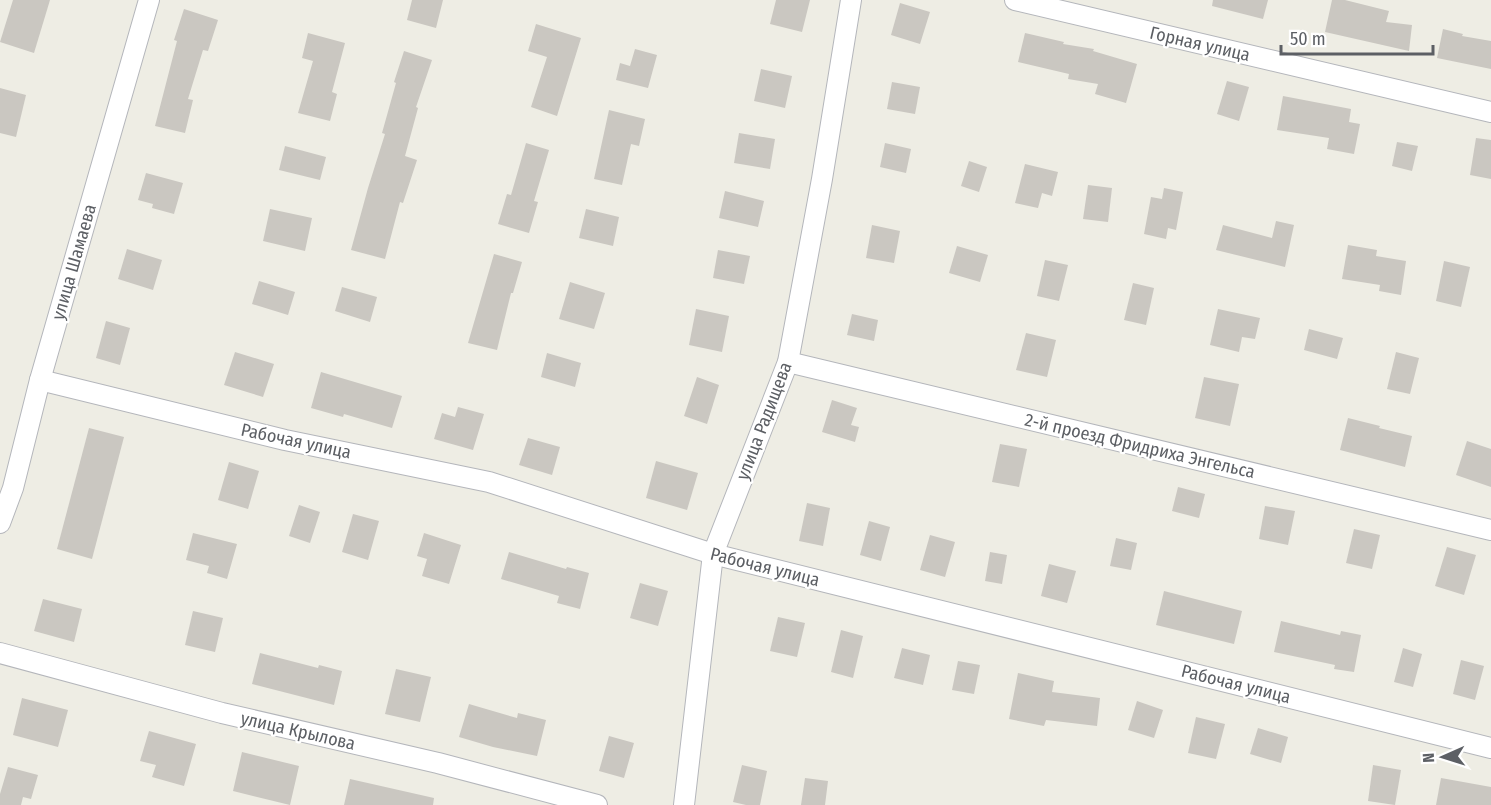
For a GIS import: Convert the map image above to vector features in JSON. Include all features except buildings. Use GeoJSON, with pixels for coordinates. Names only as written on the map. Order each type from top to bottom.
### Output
{"type":"FeatureCollection","features":[{"type":"Feature","properties":{"kind":"street","name":"улица Шамаева"},"geometry":{"type":"LineString","coordinates":[[0,523],[13,488],[40,380],[149,0]]}},
{"type":"Feature","properties":{"kind":"street","name":"улица Радищева"},"geometry":{"type":"LineString","coordinates":[[684,805],[713,554],[788,362],[822,179],[851,0]]}},
{"type":"Feature","properties":{"kind":"street","name":"Горная улица"},"geometry":{"type":"LineString","coordinates":[[1015,0],[1491,112]]}},
{"type":"Feature","properties":{"kind":"street","name":"2-й проезд Фридриха Энгельса"},"geometry":{"type":"LineString","coordinates":[[788,362],[1491,530]]}},
{"type":"Feature","properties":{"kind":"street","name":"Рабочая улица"},"geometry":{"type":"LineString","coordinates":[[40,380],[285,440],[489,482],[713,554],[1491,748]]}},
{"type":"Feature","properties":{"kind":"street","name":"улица Крылова"},"geometry":{"type":"LineString","coordinates":[[0,653],[222,713],[438,763],[597,805]]}}]}
